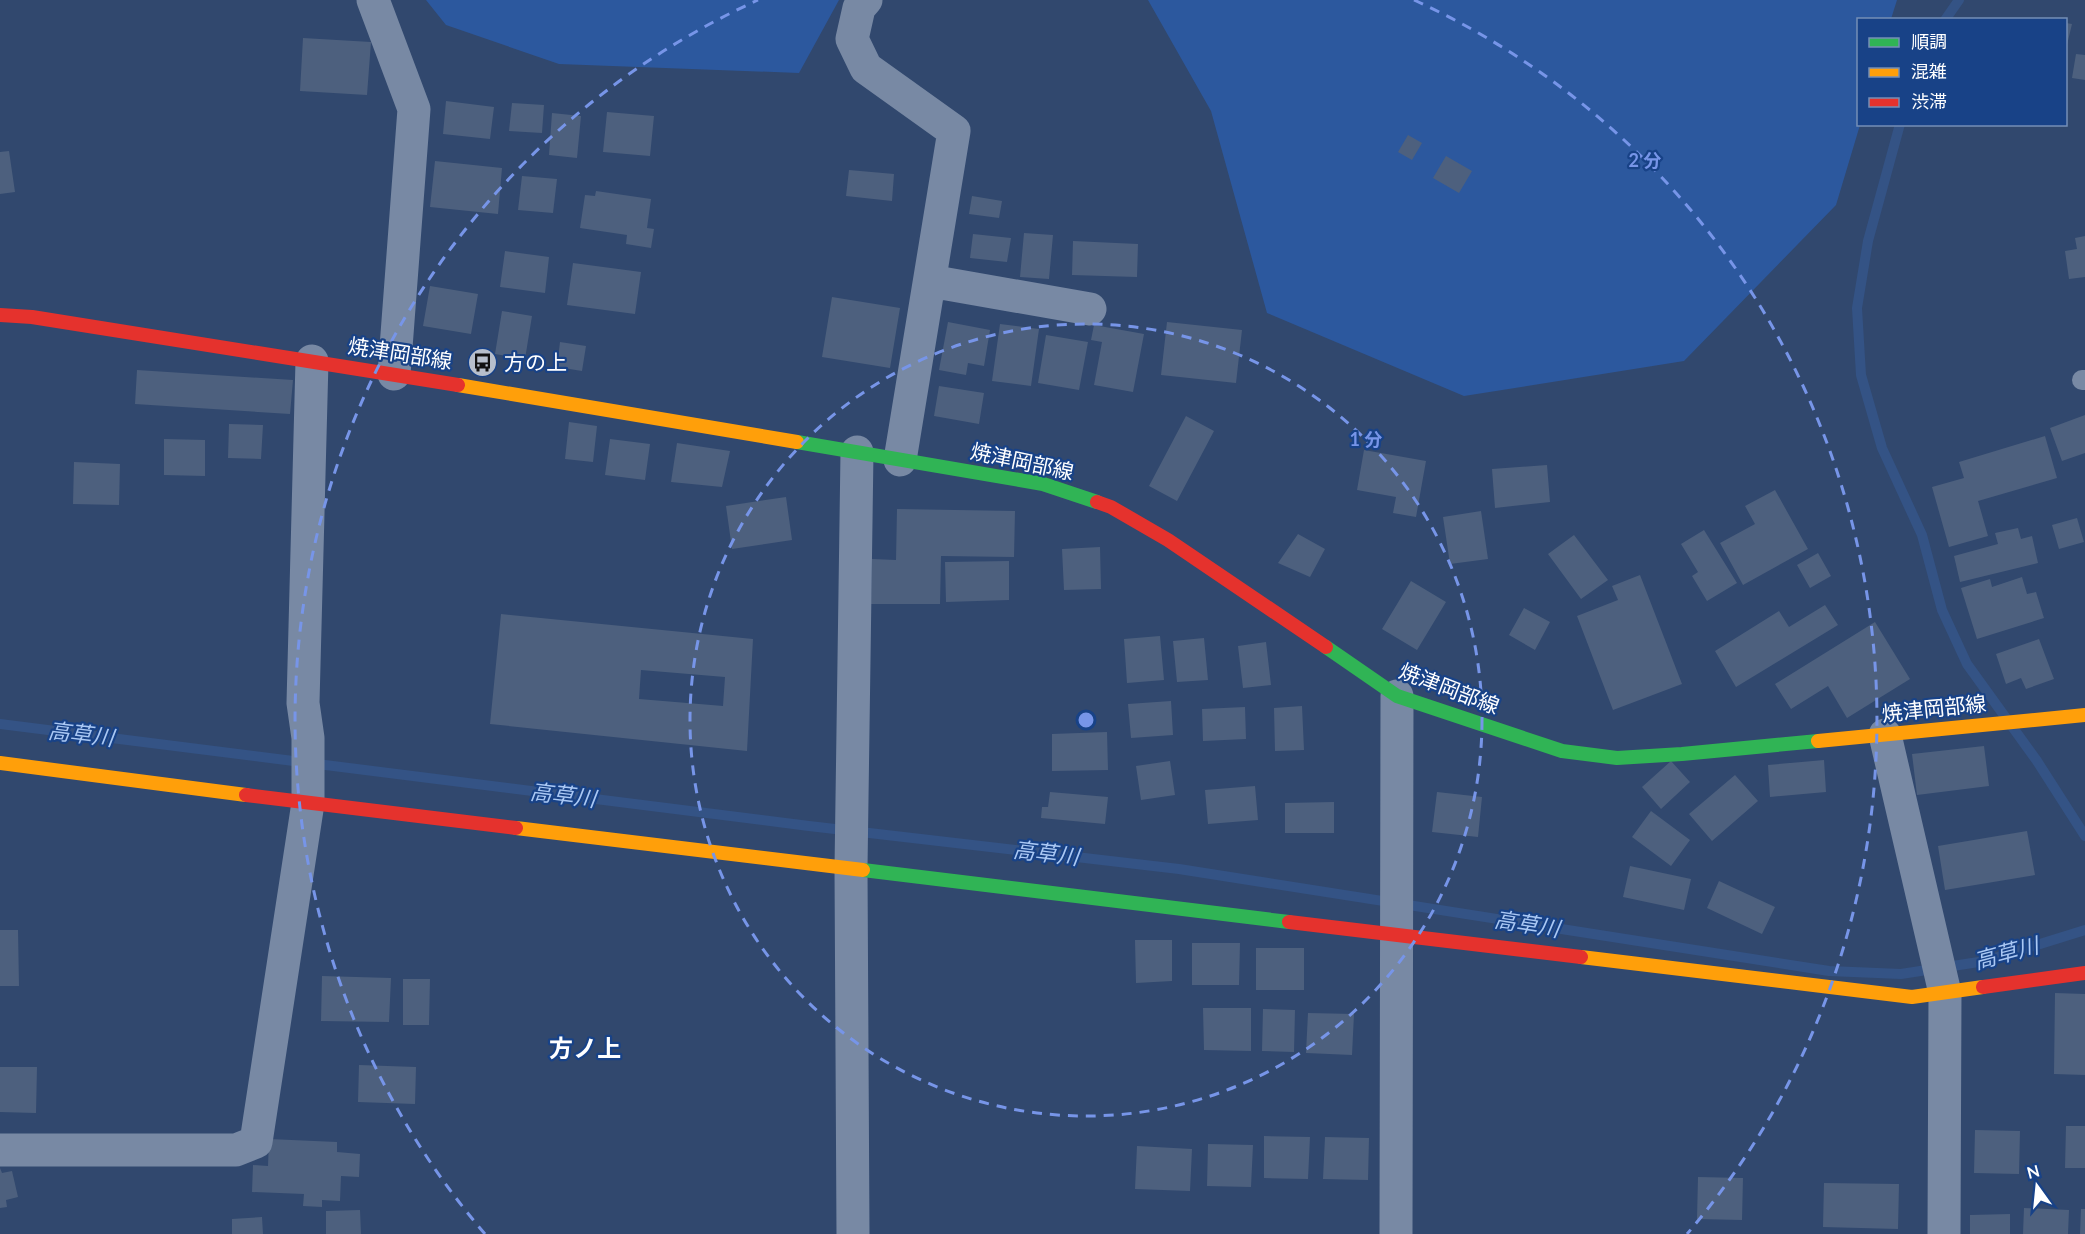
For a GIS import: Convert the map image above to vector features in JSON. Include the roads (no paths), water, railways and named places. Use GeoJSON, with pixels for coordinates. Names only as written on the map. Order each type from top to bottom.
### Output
{"type":"FeatureCollection","features":[{"type":"Feature","properties":{"kind":"main road","name":"焼津岡部線"},"geometry":{"type":"LineString","coordinates":[[0,315],[394,374],[1043,484],[1111,507],[1168,540],[1397,696],[1562,752],[1617,758],[2085,715]]}},
{"type":"Feature","properties":{"kind":"main road"},"geometry":{"type":"LineString","coordinates":[[0,763],[308,791],[1397,928],[1912,997],[1941,978],[2085,973]]}},
{"type":"Feature","properties":{"kind":"street"},"geometry":{"type":"LineString","coordinates":[[373,0],[414,109],[394,374]]}},
{"type":"Feature","properties":{"kind":"street"},"geometry":{"type":"LineString","coordinates":[[866,0],[859,9],[852,39],[866,68],[954,131],[900,460]]}},
{"type":"Feature","properties":{"kind":"street"},"geometry":{"type":"LineString","coordinates":[[930,281],[1090,309]]}},
{"type":"Feature","properties":{"kind":"street"},"geometry":{"type":"LineString","coordinates":[[0,1150],[236,1150],[256,1142],[308,791],[308,738],[303,703],[312,361]]}},
{"type":"Feature","properties":{"kind":"street"},"geometry":{"type":"LineString","coordinates":[[853,1234],[851,805],[857,452]]}},
{"type":"Feature","properties":{"kind":"street"},"geometry":{"type":"LineString","coordinates":[[1396,1234],[1397,696]]}},
{"type":"Feature","properties":{"kind":"street"},"geometry":{"type":"LineString","coordinates":[[1885,735],[1941,978],[1944,1234]]}},
{"type":"Feature","properties":{"kind":"waterway"},"geometry":{"type":"LineString","coordinates":[[1946,18],[1959,0]]}},
{"type":"Feature","properties":{"kind":"waterway"},"geometry":{"type":"LineString","coordinates":[[1899,126],[1868,241],[1857,308],[1861,375],[1882,448],[1922,535],[1942,610],[1967,664],[2037,761],[2085,836]]}},
{"type":"Feature","properties":{"kind":"waterway","name":"高草川"},"geometry":{"type":"LineString","coordinates":[[0,724],[809,826],[1179,869],[1829,971],[1901,974],[1985,961],[2085,930]]}},
{"type":"Feature","properties":{"kind":"place","name":"方の上"},"geometry":{"type":"Point","coordinates":[483,363]}},
{"type":"Feature","properties":{"kind":"district","name":"方ノ上"},"geometry":{"type":"Point","coordinates":[585,1049]}}]}
